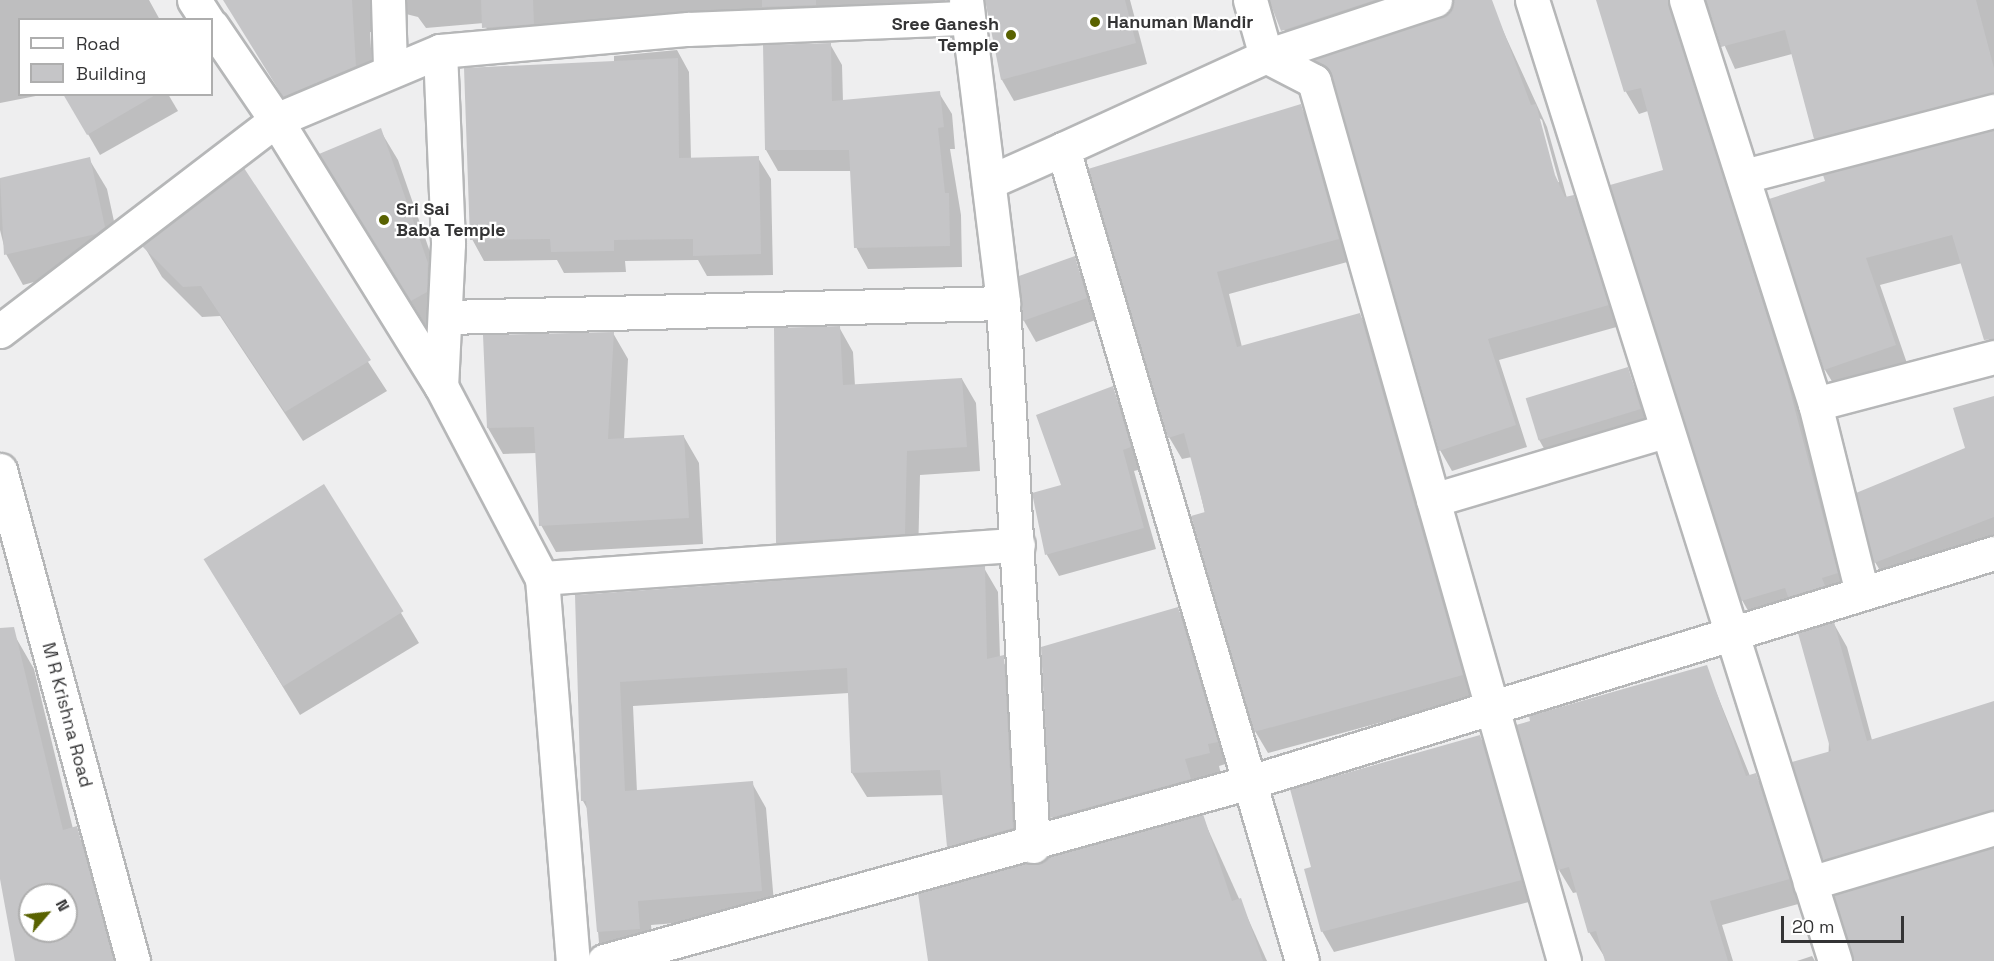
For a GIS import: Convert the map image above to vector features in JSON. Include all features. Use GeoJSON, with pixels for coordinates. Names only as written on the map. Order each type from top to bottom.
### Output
{"type":"FeatureCollection","features":[{"type":"Feature","properties":{"kind":"street"},"geometry":{"type":"LineString","coordinates":[[194,0],[206,18]]}},
{"type":"Feature","properties":{"kind":"street"},"geometry":{"type":"LineString","coordinates":[[388,0],[390,68]]}},
{"type":"Feature","properties":{"kind":"street"},"geometry":{"type":"LineString","coordinates":[[1250,0],[1266,56],[1314,81],[1564,961]]}},
{"type":"Feature","properties":{"kind":"street"},"geometry":{"type":"LineString","coordinates":[[989,182],[1266,56],[1435,0]]}},
{"type":"Feature","properties":{"kind":"street"},"geometry":{"type":"LineString","coordinates":[[1532,0],[1728,635],[1835,961]]}},
{"type":"Feature","properties":{"kind":"street"},"geometry":{"type":"LineString","coordinates":[[1686,0],[1815,404],[1862,594]]}},
{"type":"Feature","properties":{"kind":"street"},"geometry":{"type":"LineString","coordinates":[[0,331],[276,120],[390,68],[440,51],[687,14],[966,9],[1003,303],[1033,846]]}},
{"type":"Feature","properties":{"kind":"street"},"geometry":{"type":"LineString","coordinates":[[213,27],[276,120],[441,386],[542,578],[573,961]]}},
{"type":"Feature","properties":{"kind":"street"},"geometry":{"type":"LineString","coordinates":[[440,51],[447,317],[441,386]]}},
{"type":"Feature","properties":{"kind":"street"},"geometry":{"type":"LineString","coordinates":[[1744,176],[1994,111]]}},
{"type":"Feature","properties":{"kind":"street"},"geometry":{"type":"LineString","coordinates":[[1063,149],[1302,961]]}},
{"type":"Feature","properties":{"kind":"street"},"geometry":{"type":"LineString","coordinates":[[447,317],[1003,303]]}},
{"type":"Feature","properties":{"kind":"street"},"geometry":{"type":"LineString","coordinates":[[1815,404],[1994,357]]}},
{"type":"Feature","properties":{"kind":"street"},"geometry":{"type":"LineString","coordinates":[[1433,500],[1665,431]]}},
{"type":"Feature","properties":{"kind":"street","name":"M R Krishna Road"},"geometry":{"type":"LineString","coordinates":[[0,470],[133,961]]}},
{"type":"Feature","properties":{"kind":"street"},"geometry":{"type":"LineString","coordinates":[[542,578],[1018,544]]}},
{"type":"Feature","properties":{"kind":"street"},"geometry":{"type":"LineString","coordinates":[[604,961],[1033,846],[1493,709],[1994,553]]}},
{"type":"Feature","properties":{"kind":"street"},"geometry":{"type":"LineString","coordinates":[[1810,883],[1994,828]]}},
{"type":"Feature","properties":{"kind":"building"},"geometry":{"type":"Polygon","coordinates":[[[223,0],[352,0],[356,66],[283,97],[223,0]]]}},
{"type":"Feature","properties":{"kind":"building"},"geometry":{"type":"Polygon","coordinates":[[[481,0],[533,0],[534,24],[482,28],[481,0]]]}},
{"type":"Feature","properties":{"kind":"building"},"geometry":{"type":"Polygon","coordinates":[[[762,0],[816,0],[816,5],[762,7],[762,0]]]}},
{"type":"Feature","properties":{"kind":"building"},"geometry":{"type":"Polygon","coordinates":[[[985,0],[1125,0],[1136,43],[1001,80],[985,0]]]}},
{"type":"Feature","properties":{"kind":"building"},"geometry":{"type":"Polygon","coordinates":[[[1269,0],[1375,0],[1281,31],[1269,0]]]}},
{"type":"Feature","properties":{"kind":"building"},"geometry":{"type":"Polygon","coordinates":[[[1453,0],[1492,0],[1531,105],[1536,104],[1555,175],[1565,197],[1574,195],[1609,305],[1488,339],[1516,425],[1439,451],[1332,76],[1314,60],[1441,18],[1453,0]]]}},
{"type":"Feature","properties":{"kind":"building"},"geometry":{"type":"Polygon","coordinates":[[[1596,0],[1668,0],[1788,383],[1838,573],[1822,578],[1825,586],[1788,597],[1785,588],[1741,601],[1610,185],[1663,170],[1641,88],[1624,92],[1596,0]]]}},
{"type":"Feature","properties":{"kind":"building"},"geometry":{"type":"Polygon","coordinates":[[[1706,0],[1976,0],[1994,68],[1994,93],[1814,139],[1785,30],[1721,47],[1706,0]]]}},
{"type":"Feature","properties":{"kind":"building"},"geometry":{"type":"Polygon","coordinates":[[[831,43],[832,101],[940,91],[944,127],[938,128],[945,193],[949,193],[950,246],[854,248],[849,150],[765,150],[763,45],[831,43]]]}},
{"type":"Feature","properties":{"kind":"building"},"geometry":{"type":"Polygon","coordinates":[[[678,58],[679,158],[759,156],[761,254],[693,256],[693,239],[614,240],[614,251],[551,252],[550,239],[470,240],[464,68],[678,58]]]}},
{"type":"Feature","properties":{"kind":"building"},"geometry":{"type":"Polygon","coordinates":[[[64,96],[154,96],[87,135],[64,96]]]}},
{"type":"Feature","properties":{"kind":"building"},"geometry":{"type":"Polygon","coordinates":[[[1301,104],[1339,239],[1217,272],[1237,347],[1360,313],[1463,675],[1254,732],[1191,516],[1205,512],[1184,433],[1168,438],[1088,169],[1301,104]]]}},
{"type":"Feature","properties":{"kind":"building","name":"Sri Sai Baba Temple"},"geometry":{"type":"Polygon","coordinates":[[[381,128],[428,263],[427,292],[411,301],[319,154],[381,128]]]}},
{"type":"Feature","properties":{"kind":"building"},"geometry":{"type":"Polygon","coordinates":[[[1994,130],[1994,339],[1984,340],[1952,235],[1866,258],[1896,345],[1824,370],[1769,199],[1825,181],[1823,175],[1994,130]]]}},
{"type":"Feature","properties":{"kind":"building"},"geometry":{"type":"Polygon","coordinates":[[[90,157],[105,227],[96,234],[4,255],[0,178],[90,157]]]}},
{"type":"Feature","properties":{"kind":"building"},"geometry":{"type":"Polygon","coordinates":[[[244,168],[371,360],[285,412],[201,286],[183,287],[142,246],[244,168]]]}},
{"type":"Feature","properties":{"kind":"building"},"geometry":{"type":"Polygon","coordinates":[[[1075,256],[1087,298],[1023,321],[1019,276],[1075,256]]]}},
{"type":"Feature","properties":{"kind":"building"},"geometry":{"type":"Polygon","coordinates":[[[840,326],[843,385],[962,378],[967,447],[907,451],[905,534],[776,543],[774,328],[840,326]]]}},
{"type":"Feature","properties":{"kind":"building"},"geometry":{"type":"Polygon","coordinates":[[[614,332],[608,439],[684,435],[689,518],[539,526],[534,427],[487,428],[483,335],[614,332]]]}},
{"type":"Feature","properties":{"kind":"building"},"geometry":{"type":"Polygon","coordinates":[[[1628,367],[1641,409],[1539,440],[1526,398],[1628,367]]]}},
{"type":"Feature","properties":{"kind":"building"},"geometry":{"type":"Polygon","coordinates":[[[1113,386],[1131,447],[1123,450],[1144,528],[1045,555],[1032,493],[1061,485],[1036,415],[1113,386]]]}},
{"type":"Feature","properties":{"kind":"building"},"geometry":{"type":"Polygon","coordinates":[[[1994,396],[1994,517],[1874,563],[1856,493],[1965,448],[1953,408],[1994,396]]]}},
{"type":"Feature","properties":{"kind":"building"},"geometry":{"type":"Polygon","coordinates":[[[324,484],[403,611],[283,686],[204,559],[324,484]]]}},
{"type":"Feature","properties":{"kind":"building"},"geometry":{"type":"Polygon","coordinates":[[[985,566],[987,659],[1004,655],[1013,828],[947,847],[940,770],[851,773],[847,668],[620,682],[625,791],[753,781],[762,891],[638,901],[640,929],[597,932],[586,801],[581,801],[575,595],[985,566]]]}},
{"type":"Feature","properties":{"kind":"building"},"geometry":{"type":"Polygon","coordinates":[[[1178,607],[1218,742],[1208,744],[1210,753],[1185,759],[1191,779],[1050,818],[1041,647],[1178,607]]]}},
{"type":"Feature","properties":{"kind":"building"},"geometry":{"type":"Polygon","coordinates":[[[1834,622],[1867,741],[1994,701],[1994,810],[1823,860],[1792,762],[1831,751],[1798,633],[1834,622]]]}},
{"type":"Feature","properties":{"kind":"building"},"geometry":{"type":"Polygon","coordinates":[[[14,627],[63,830],[77,826],[114,961],[15,961],[0,879],[0,628],[14,627]]]}},
{"type":"Feature","properties":{"kind":"building"},"geometry":{"type":"Polygon","coordinates":[[[1707,665],[1746,776],[1756,773],[1790,879],[1710,901],[1728,961],[1605,961],[1596,931],[1588,933],[1569,867],[1558,870],[1516,725],[1530,721],[1529,716],[1707,665]]]}},
{"type":"Feature","properties":{"kind":"building"},"geometry":{"type":"Polygon","coordinates":[[[1480,735],[1522,880],[1321,932],[1304,869],[1311,867],[1290,789],[1480,735]]]}},
{"type":"Feature","properties":{"kind":"building"},"geometry":{"type":"Polygon","coordinates":[[[1203,814],[1232,901],[1241,898],[1263,961],[928,961],[918,893],[1203,814]]]}},
{"type":"Feature","properties":{"kind":"building"},"geometry":{"type":"Polygon","coordinates":[[[1994,848],[1994,961],[1853,961],[1834,895],[1994,848]]]}},
{"type":"Feature","properties":{"kind":"place","name":"Hanuman Mandir"},"geometry":{"type":"Point","coordinates":[1095,22]}},
{"type":"Feature","properties":{"kind":"place","name":"Sree Ganesh Temple"},"geometry":{"type":"Point","coordinates":[1011,35]}},
{"type":"Feature","properties":{"kind":"place","name":"Sri Sai Baba Temple"},"geometry":{"type":"Point","coordinates":[384,220]}}]}
